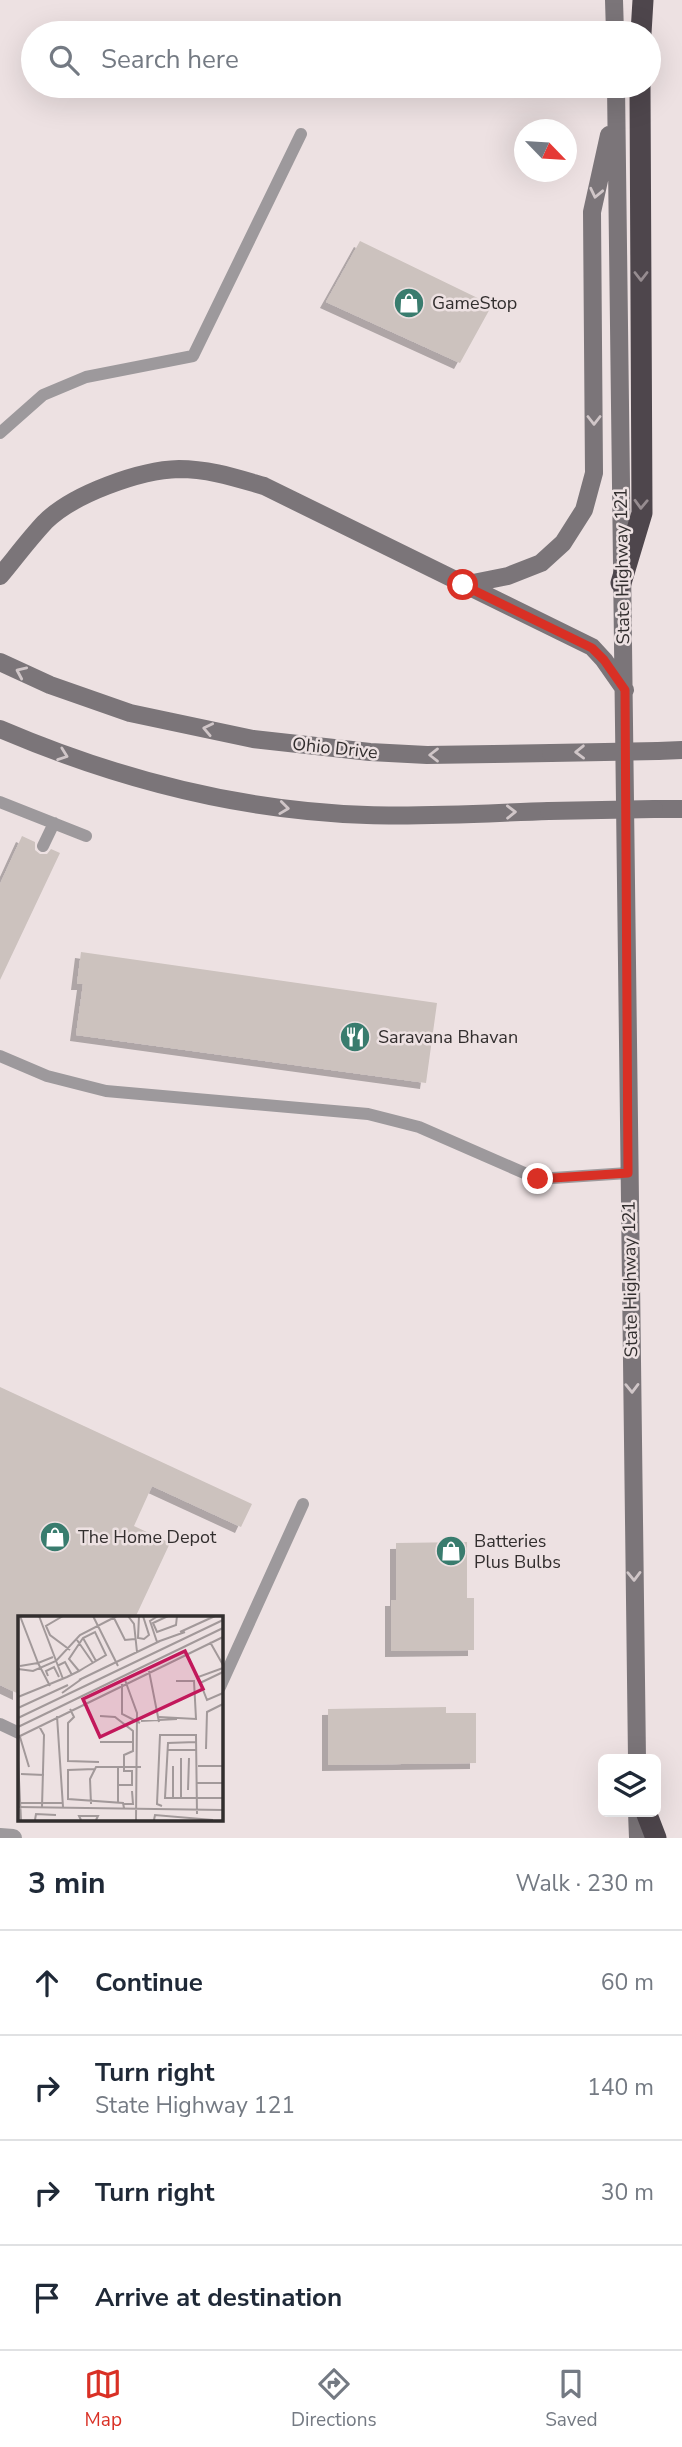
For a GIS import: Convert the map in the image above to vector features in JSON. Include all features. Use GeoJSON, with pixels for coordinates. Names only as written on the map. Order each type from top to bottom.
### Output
{"type":"FeatureCollection","features":[{"type":"Feature","properties":{"kind":"highway"},"geometry":{"type":"LineString","coordinates":[[642,21],[643,0]]}},
{"type":"Feature","properties":{"kind":"highway"},"geometry":{"type":"LineString","coordinates":[[621,583],[642,513],[640,98]]}},
{"type":"Feature","properties":{"kind":"highway"},"geometry":{"type":"LineString","coordinates":[[648,1817],[656,1838]]}},
{"type":"Feature","properties":{"kind":"main road"},"geometry":{"type":"LineString","coordinates":[[614,0],[615,21]]}},
{"type":"Feature","properties":{"kind":"main road"},"geometry":{"type":"LineString","coordinates":[[463,585],[508,576],[541,563],[563,543],[584,510],[594,473],[592,212],[615,98]]}},
{"type":"Feature","properties":{"kind":"main road","name":"State Highway 121"},"geometry":{"type":"LineString","coordinates":[[616,98],[637,1754]]}},
{"type":"Feature","properties":{"kind":"main road"},"geometry":{"type":"LineString","coordinates":[[0,576],[47,520],[89,493],[136,476],[178,469],[223,473],[264,486],[592,648],[625,690]]}},
{"type":"Feature","properties":{"kind":"main road","name":"Ohio Drive"},"geometry":{"type":"LineString","coordinates":[[0,662],[50,685],[130,713],[253,739],[313,747],[404,754],[682,750]]}},
{"type":"Feature","properties":{"kind":"main road"},"geometry":{"type":"LineString","coordinates":[[0,729],[91,765],[148,783],[247,803],[323,813],[369,815],[682,808]]}},
{"type":"Feature","properties":{"kind":"main road"},"geometry":{"type":"LineString","coordinates":[[637,1817],[638,1838]]}},
{"type":"Feature","properties":{"kind":"street"},"geometry":{"type":"LineString","coordinates":[[0,1837],[13,1838]]}},
{"type":"Feature","properties":{"kind":"lane"},"geometry":{"type":"LineString","coordinates":[[0,433],[43,395],[86,377],[193,356],[301,134]]}},
{"type":"Feature","properties":{"kind":"lane"},"geometry":{"type":"LineString","coordinates":[[0,802],[86,836]]}},
{"type":"Feature","properties":{"kind":"lane"},"geometry":{"type":"LineString","coordinates":[[43,846],[54,823]]}},
{"type":"Feature","properties":{"kind":"lane"},"geometry":{"type":"LineString","coordinates":[[0,1056],[47,1076],[106,1091],[368,1114],[419,1127],[538,1179],[628,1173]]}},
{"type":"Feature","properties":{"kind":"lane"},"geometry":{"type":"LineString","coordinates":[[222,1683],[303,1504]]}},
{"type":"Feature","properties":{"kind":"lane"},"geometry":{"type":"LineString","coordinates":[[0,1724],[18,1733]]}},
{"type":"Feature","properties":{"kind":"building","name":"GameStop"},"geometry":{"type":"Polygon","coordinates":[[[360,241],[492,305],[460,363],[326,302],[360,241]]]}},
{"type":"Feature","properties":{"kind":"building"},"geometry":{"type":"Polygon","coordinates":[[[22,836],[35,842],[35,850],[40,854],[47,854],[51,849],[60,853],[0,980],[0,884],[22,836]]]}},
{"type":"Feature","properties":{"kind":"building"},"geometry":{"type":"Polygon","coordinates":[[[81,952],[437,1003],[426,1083],[76,1035],[83,984],[77,984],[81,952]]]}},
{"type":"Feature","properties":{"kind":"building","name":"The Home Depot"},"geometry":{"type":"Polygon","coordinates":[[[0,1387],[252,1504],[241,1527],[152,1486],[134,1526],[170,1543],[136,1616],[18,1616],[18,1694],[0,1685],[0,1387]]]}},
{"type":"Feature","properties":{"kind":"building"},"geometry":{"type":"Polygon","coordinates":[[[467,1542],[467,1598],[474,1598],[474,1650],[391,1651],[391,1600],[396,1600],[396,1543],[467,1542]]]}},
{"type":"Feature","properties":{"kind":"building"},"geometry":{"type":"Polygon","coordinates":[[[446,1707],[446,1713],[476,1713],[476,1763],[328,1765],[328,1709],[446,1707]]]}},
{"type":"Feature","properties":{"kind":"place","name":"GameStop"},"geometry":{"type":"Point","coordinates":[409,303]}},
{"type":"Feature","properties":{"kind":"place","name":"Saravana Bhavan"},"geometry":{"type":"Point","coordinates":[355,1037]}},
{"type":"Feature","properties":{"kind":"place","name":"The Home Depot"},"geometry":{"type":"Point","coordinates":[55,1537]}},
{"type":"Feature","properties":{"kind":"place","name":"Batteries Plus Bulbs"},"geometry":{"type":"Point","coordinates":[451,1551]}},
{"type":"Feature","properties":{"kind":"route"},"geometry":{"type":"LineString","coordinates":[[463,585],[592,648],[625,690],[628,1173],[538,1179]]}}]}
